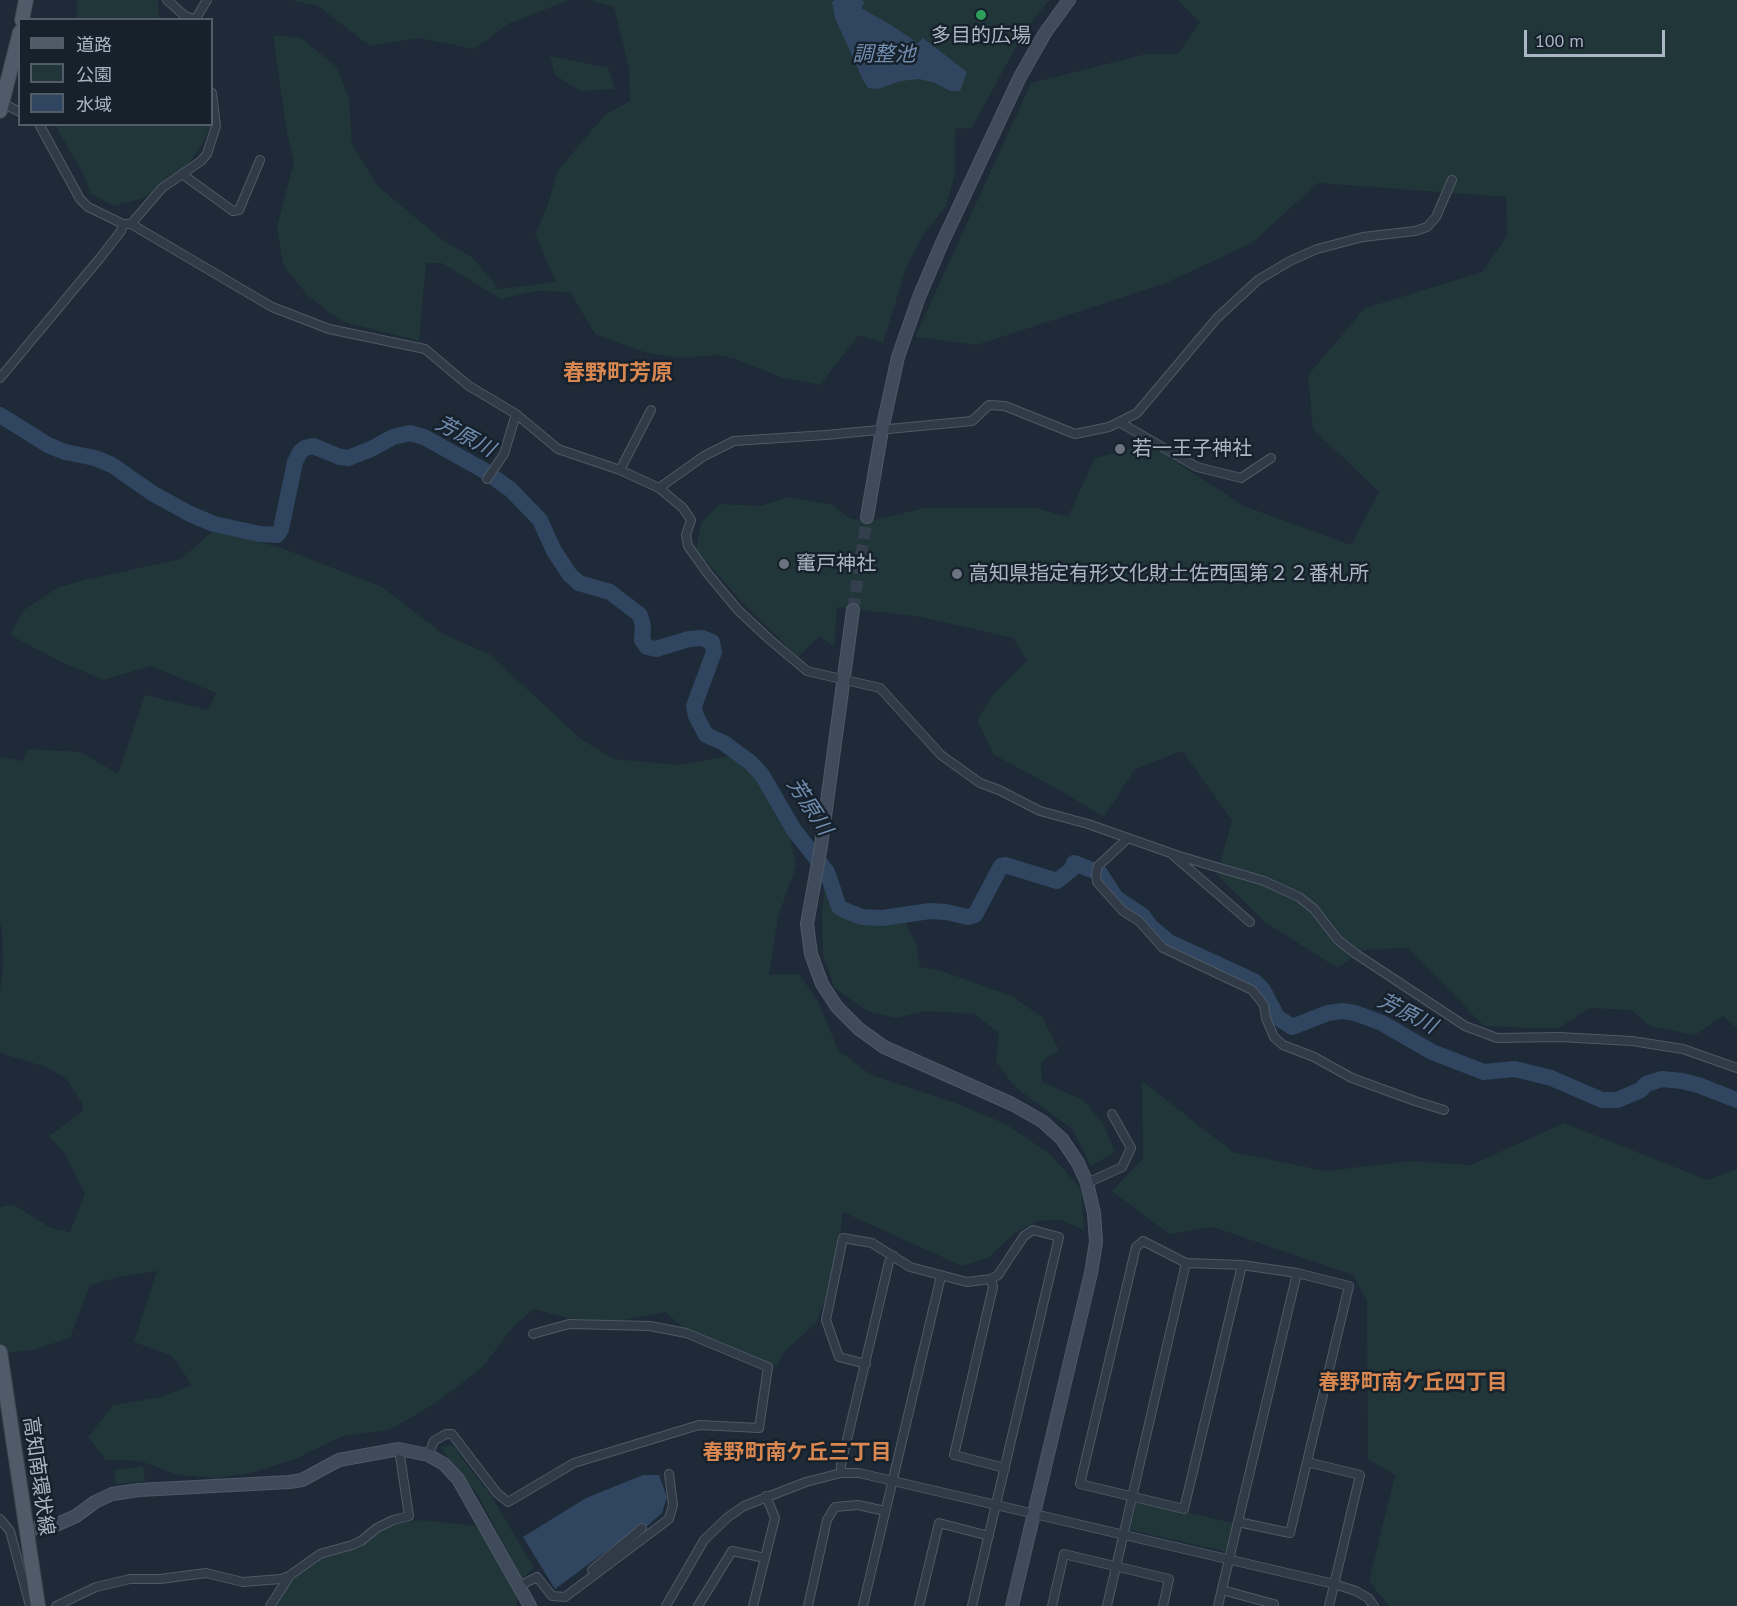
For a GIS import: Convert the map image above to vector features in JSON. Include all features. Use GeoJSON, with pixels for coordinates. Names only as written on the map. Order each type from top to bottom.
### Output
{"type":"FeatureCollection","features":[{"type":"Feature","properties":{"kind":"main road"},"geometry":{"type":"LineString","coordinates":[[22,18],[26,0]]}},
{"type":"Feature","properties":{"kind":"main road"},"geometry":{"type":"LineString","coordinates":[[2,100],[18,40]]}},
{"type":"Feature","properties":{"kind":"main road","name":"高知南環状線"},"geometry":{"type":"LineString","coordinates":[[0,1352],[38,1606]]}},
{"type":"Feature","properties":{"kind":"street"},"geometry":{"type":"LineString","coordinates":[[167,0],[190,18]]}},
{"type":"Feature","properties":{"kind":"street"},"geometry":{"type":"LineString","coordinates":[[196,18],[207,0]]}},
{"type":"Feature","properties":{"kind":"street"},"geometry":{"type":"LineString","coordinates":[[867,517],[882,430],[901,347],[942,243],[1020,77],[1045,33],[1069,0]]}},
{"type":"Feature","properties":{"kind":"street"},"geometry":{"type":"LineString","coordinates":[[2,100],[18,111]]}},
{"type":"Feature","properties":{"kind":"street"},"geometry":{"type":"LineString","coordinates":[[0,378],[127,224],[162,188],[201,161],[207,154],[216,126],[213,101]]}},
{"type":"Feature","properties":{"kind":"street"},"geometry":{"type":"LineString","coordinates":[[40,126],[80,200],[88,207],[127,224],[272,307],[329,329],[425,349],[469,386],[516,414],[558,449],[620,470],[659,489],[683,508],[691,520],[686,535],[688,546],[738,609],[807,671],[880,688],[941,755],[981,783],[1040,811],[1264,880],[1299,897],[1314,909],[1338,940],[1356,954],[1465,1026],[1486,1034],[1497,1038],[1559,1037],[1632,1041],[1669,1046],[1737,1068]]}},
{"type":"Feature","properties":{"kind":"street"},"geometry":{"type":"LineString","coordinates":[[182,174],[233,210],[239,210],[260,160]]}},
{"type":"Feature","properties":{"kind":"street"},"geometry":{"type":"LineString","coordinates":[[659,489],[704,456],[734,441],[972,421],[989,405],[1005,406],[1075,434],[1109,427],[1137,412],[1217,318],[1258,279],[1317,249],[1363,237],[1415,231],[1427,227],[1436,218],[1452,180]]}},
{"type":"Feature","properties":{"kind":"street"},"geometry":{"type":"LineString","coordinates":[[620,470],[651,410]]}},
{"type":"Feature","properties":{"kind":"street"},"geometry":{"type":"LineString","coordinates":[[490,476],[504,454],[516,414]]}},
{"type":"Feature","properties":{"kind":"street"},"geometry":{"type":"LineString","coordinates":[[1119,422],[1197,467],[1242,478],[1271,458]]}},
{"type":"Feature","properties":{"kind":"street"},"geometry":{"type":"LineString","coordinates":[[853,610],[821,846],[807,924],[811,954],[822,984],[837,1006],[859,1029],[884,1047],[1012,1104],[1042,1121],[1062,1139],[1078,1163],[1088,1183],[1094,1213],[1096,1242],[1091,1273],[1012,1606]]}},
{"type":"Feature","properties":{"kind":"street"},"geometry":{"type":"LineString","coordinates":[[1127,839],[1097,870],[1098,882],[1113,901],[1123,911],[1139,921],[1164,948],[1252,990],[1264,1005],[1266,1018],[1274,1037],[1283,1045],[1314,1057],[1353,1078],[1444,1110]]}},
{"type":"Feature","properties":{"kind":"street"},"geometry":{"type":"LineString","coordinates":[[1171,853],[1250,922]]}},
{"type":"Feature","properties":{"kind":"street"},"geometry":{"type":"LineString","coordinates":[[1088,1183],[1122,1167],[1131,1148],[1112,1114]]}},
{"type":"Feature","properties":{"kind":"street"},"geometry":{"type":"LineString","coordinates":[[866,1364],[839,1357],[826,1320],[843,1238],[872,1242],[910,1267],[967,1282],[991,1279],[998,1275],[1024,1236],[1033,1230],[1059,1237],[972,1606]]}},
{"type":"Feature","properties":{"kind":"street"},"geometry":{"type":"LineString","coordinates":[[1238,1522],[1290,1533],[1349,1287],[1297,1273],[1242,1265],[1186,1263],[1143,1241],[1136,1247],[1080,1484],[1184,1509],[1242,1265]]}},
{"type":"Feature","properties":{"kind":"street"},"geometry":{"type":"LineString","coordinates":[[841,1473],[889,1262],[894,1256]]}},
{"type":"Feature","properties":{"kind":"street"},"geometry":{"type":"LineString","coordinates":[[1107,1606],[1186,1263]]}},
{"type":"Feature","properties":{"kind":"street"},"geometry":{"type":"LineString","coordinates":[[1218,1606],[1297,1273]]}},
{"type":"Feature","properties":{"kind":"street"},"geometry":{"type":"LineString","coordinates":[[863,1606],[941,1276]]}},
{"type":"Feature","properties":{"kind":"street"},"geometry":{"type":"LineString","coordinates":[[991,1279],[993,1287],[954,1455],[1005,1468]]}},
{"type":"Feature","properties":{"kind":"street"},"geometry":{"type":"LineString","coordinates":[[428,1455],[434,1441],[446,1434],[452,1434],[497,1492],[508,1502],[574,1463],[688,1428],[699,1425],[759,1428],[768,1367],[686,1333],[650,1326],[569,1324],[533,1334]]}},
{"type":"Feature","properties":{"kind":"street"},"geometry":{"type":"LineString","coordinates":[[56,1606],[96,1587],[130,1579],[160,1579],[206,1573],[243,1582],[281,1580],[320,1554],[331,1549],[352,1545],[393,1520],[410,1516],[399,1449]]}},
{"type":"Feature","properties":{"kind":"street"},"geometry":{"type":"LineString","coordinates":[[26,1530],[58,1524],[112,1494],[139,1490],[290,1482],[302,1480],[339,1460],[399,1449],[428,1455],[444,1464],[458,1479],[530,1606]]}},
{"type":"Feature","properties":{"kind":"street"},"geometry":{"type":"LineString","coordinates":[[1307,1462],[1360,1475],[1329,1606]]}},
{"type":"Feature","properties":{"kind":"street"},"geometry":{"type":"LineString","coordinates":[[666,1606],[709,1535],[728,1517],[744,1506],[766,1496],[812,1480],[841,1473],[859,1473],[1334,1584],[1356,1591],[1368,1598],[1374,1606]]}},
{"type":"Feature","properties":{"kind":"street"},"geometry":{"type":"LineString","coordinates":[[519,1586],[537,1577],[552,1596],[565,1598],[669,1519],[673,1505],[669,1474]]}},
{"type":"Feature","properties":{"kind":"street"},"geometry":{"type":"LineString","coordinates":[[753,1606],[774,1518],[766,1496]]}},
{"type":"Feature","properties":{"kind":"street"},"geometry":{"type":"LineString","coordinates":[[808,1606],[828,1520],[835,1507],[858,1505],[885,1512]]}},
{"type":"Feature","properties":{"kind":"street"},"geometry":{"type":"LineString","coordinates":[[0,1519],[10,1531],[30,1606]]}},
{"type":"Feature","properties":{"kind":"street"},"geometry":{"type":"LineString","coordinates":[[918,1606],[939,1523],[989,1536]]}},
{"type":"Feature","properties":{"kind":"street"},"geometry":{"type":"LineString","coordinates":[[573,1591],[572,1588],[642,1528]]}},
{"type":"Feature","properties":{"kind":"street"},"geometry":{"type":"LineString","coordinates":[[698,1606],[732,1551],[765,1558]]}},
{"type":"Feature","properties":{"kind":"street"},"geometry":{"type":"LineString","coordinates":[[1052,1606],[1064,1554],[1169,1579],[1163,1606]]}},
{"type":"Feature","properties":{"kind":"street"},"geometry":{"type":"LineString","coordinates":[[270,1606],[289,1576]]}},
{"type":"Feature","properties":{"kind":"street"},"geometry":{"type":"LineString","coordinates":[[1222,1590],[1274,1604],[1273,1606]]}},
{"type":"Feature","properties":{"kind":"green space"},"geometry":{"type":"Polygon","coordinates":[[[77,0],[158,0],[159,18],[77,18],[77,0]]]}},
{"type":"Feature","properties":{"kind":"green space"},"geometry":{"type":"Polygon","coordinates":[[[290,0],[569,0],[508,24],[474,49],[419,38],[370,46],[318,6],[290,0]]]}},
{"type":"Feature","properties":{"kind":"green space"},"geometry":{"type":"Polygon","coordinates":[[[588,0],[1050,0],[1036,16],[1013,52],[972,128],[953,129],[955,130],[955,174],[946,206],[924,234],[907,265],[883,343],[859,335],[820,385],[783,378],[736,359],[716,355],[679,358],[644,352],[595,334],[570,292],[536,291],[501,299],[442,263],[426,263],[419,341],[343,322],[307,295],[283,264],[277,226],[294,162],[287,133],[273,35],[301,38],[337,67],[349,99],[352,145],[378,186],[441,239],[473,258],[499,289],[556,282],[535,234],[547,207],[558,170],[605,115],[630,101],[629,68],[614,7],[588,0]]]}},
{"type":"Feature","properties":{"kind":"green space"},"geometry":{"type":"Polygon","coordinates":[[[1178,0],[1737,0],[1737,1028],[1723,1016],[1695,1035],[1650,1026],[1631,1010],[1590,1008],[1557,1029],[1484,1026],[1408,948],[1364,950],[1337,968],[1265,922],[1217,875],[1232,820],[1182,751],[1135,769],[1104,817],[994,755],[977,720],[994,693],[1027,661],[1013,638],[921,617],[837,607],[834,647],[819,636],[798,657],[744,604],[696,550],[701,523],[719,504],[761,506],[788,497],[833,505],[851,519],[874,520],[925,508],[1036,508],[1068,517],[1095,458],[1149,444],[1244,506],[1351,545],[1379,492],[1313,429],[1308,375],[1365,308],[1482,272],[1507,236],[1506,197],[1318,183],[1252,243],[1166,283],[977,345],[915,337],[1031,83],[1146,54],[1178,54],[1200,22],[1178,0]]]}},
{"type":"Feature","properties":{"kind":"green space"},"geometry":{"type":"Polygon","coordinates":[[[550,56],[608,68],[615,89],[580,91],[555,75],[550,56]]]}},
{"type":"Feature","properties":{"kind":"green space"},"geometry":{"type":"Polygon","coordinates":[[[56,126],[211,126],[202,144],[185,169],[168,177],[144,198],[113,206],[90,193],[85,177],[56,126]]]}},
{"type":"Feature","properties":{"kind":"green space"},"geometry":{"type":"Polygon","coordinates":[[[214,530],[279,547],[382,587],[443,634],[489,654],[580,738],[613,759],[680,765],[741,754],[785,810],[796,866],[778,917],[769,975],[799,974],[818,1001],[838,1050],[871,1075],[958,1104],[1006,1124],[1050,1154],[1081,1189],[1084,1230],[1060,1220],[1038,1221],[1015,1233],[988,1258],[962,1266],[843,1212],[835,1274],[816,1323],[783,1353],[777,1366],[684,1328],[665,1312],[624,1320],[575,1320],[534,1309],[512,1328],[482,1368],[436,1403],[389,1430],[343,1436],[295,1459],[251,1473],[216,1478],[178,1475],[140,1461],[106,1460],[88,1437],[113,1405],[161,1397],[192,1385],[172,1356],[134,1342],[157,1271],[119,1277],[90,1285],[70,1338],[33,1350],[4,1353],[0,1360],[0,1207],[13,1204],[51,1228],[70,1232],[85,1194],[65,1154],[49,1136],[82,1112],[83,1104],[65,1078],[46,1067],[0,1053],[0,992],[3,965],[0,921],[0,757],[23,761],[28,749],[81,752],[118,774],[145,695],[208,710],[216,693],[151,666],[103,680],[59,661],[10,635],[24,610],[57,588],[181,559],[214,530]]]}},
{"type":"Feature","properties":{"kind":"green space"},"geometry":{"type":"Polygon","coordinates":[[[825,886],[837,913],[862,923],[883,925],[905,922],[916,943],[920,967],[939,970],[1012,996],[1042,1017],[1059,1050],[1041,1062],[1042,1082],[1083,1100],[1104,1125],[1115,1152],[1091,1166],[1072,1129],[1016,1088],[996,1062],[999,1033],[974,1014],[926,1011],[896,1018],[867,1011],[834,987],[823,955],[822,913],[825,886]]]}},
{"type":"Feature","properties":{"kind":"green space"},"geometry":{"type":"Polygon","coordinates":[[[1142,1081],[1233,1152],[1325,1171],[1412,1161],[1471,1165],[1564,1123],[1707,1180],[1737,1169],[1737,1606],[1389,1606],[1369,1581],[1395,1475],[1368,1459],[1367,1300],[1353,1275],[1213,1227],[1169,1234],[1112,1191],[1143,1158],[1142,1081]]]}},
{"type":"Feature","properties":{"kind":"green space"},"geometry":{"type":"Polygon","coordinates":[[[452,1445],[492,1497],[534,1568],[522,1578],[477,1494],[440,1447],[452,1445]]]}},
{"type":"Feature","properties":{"kind":"green space"},"geometry":{"type":"Polygon","coordinates":[[[143,1466],[145,1481],[116,1484],[114,1470],[143,1466]]]}},
{"type":"Feature","properties":{"kind":"green space"},"geometry":{"type":"Polygon","coordinates":[[[1137,1501],[1233,1523],[1227,1552],[1130,1530],[1137,1501]]]}},
{"type":"Feature","properties":{"kind":"green space"},"geometry":{"type":"Polygon","coordinates":[[[424,1520],[475,1526],[485,1537],[518,1594],[516,1606],[271,1606],[283,1586],[312,1562],[358,1547],[395,1523],[424,1520]]]}},
{"type":"Feature","properties":{"kind":"water","name":"調整池"},"geometry":{"type":"Polygon","coordinates":[[[861,0],[865,2],[861,8],[918,43],[923,38],[967,72],[960,91],[950,91],[935,83],[919,79],[901,81],[878,89],[868,88],[835,18],[832,2],[861,0]]]}},
{"type":"Feature","properties":{"kind":"water"},"geometry":{"type":"Polygon","coordinates":[[[643,1475],[659,1475],[667,1497],[662,1513],[647,1526],[643,1524],[555,1589],[523,1537],[586,1498],[643,1475]]]}},
{"type":"Feature","properties":{"kind":"waterway","name":"芳原川"},"geometry":{"type":"LineString","coordinates":[[0,415],[48,445],[112,465],[152,493],[190,514],[214,524],[260,534],[277,535],[281,529],[295,462],[305,448],[313,446],[348,458],[393,437],[410,433],[424,437],[485,471],[511,490],[540,520],[554,551],[570,575],[579,583],[610,592],[640,615],[643,626],[642,640],[647,647],[656,649],[689,639],[702,638],[712,642],[714,652],[694,706],[696,716],[706,735],[724,743],[751,763],[762,775],[794,830],[827,872],[839,907],[844,910],[862,917],[882,918],[930,911],[968,917],[975,915],[1001,866],[1005,865],[1057,881],[1072,869],[1074,863],[1100,873],[1116,898],[1143,916],[1150,926],[1169,942],[1254,981],[1263,990],[1277,1017],[1292,1027],[1328,1013],[1342,1011],[1355,1013],[1382,1023],[1432,1052],[1484,1072],[1515,1069],[1551,1078],[1602,1100],[1617,1100],[1641,1090],[1646,1084],[1662,1079],[1698,1085],[1737,1100]]}},
{"type":"Feature","properties":{"kind":"tunnel"},"geometry":{"type":"LineString","coordinates":[[853,610],[867,517]]}},
{"type":"Feature","properties":{"kind":"place","name":"多目的広場"},"geometry":{"type":"Point","coordinates":[981,15]}},
{"type":"Feature","properties":{"kind":"place","name":"若一王子神社"},"geometry":{"type":"Point","coordinates":[1120,449]}},
{"type":"Feature","properties":{"kind":"place","name":"竃戸神社"},"geometry":{"type":"Point","coordinates":[784,564]}},
{"type":"Feature","properties":{"kind":"place","name":"高知県指定有形文化財土佐西国第２２番札所"},"geometry":{"type":"Point","coordinates":[957,574]}},
{"type":"Feature","properties":{"kind":"district","name":"春野町芳原"},"geometry":{"type":"Point","coordinates":[618,374]}},
{"type":"Feature","properties":{"kind":"district","name":"春野町南ケ丘四丁目"},"geometry":{"type":"Point","coordinates":[1413,1383]}},
{"type":"Feature","properties":{"kind":"district","name":"春野町南ケ丘三丁目"},"geometry":{"type":"Point","coordinates":[797,1453]}}]}
